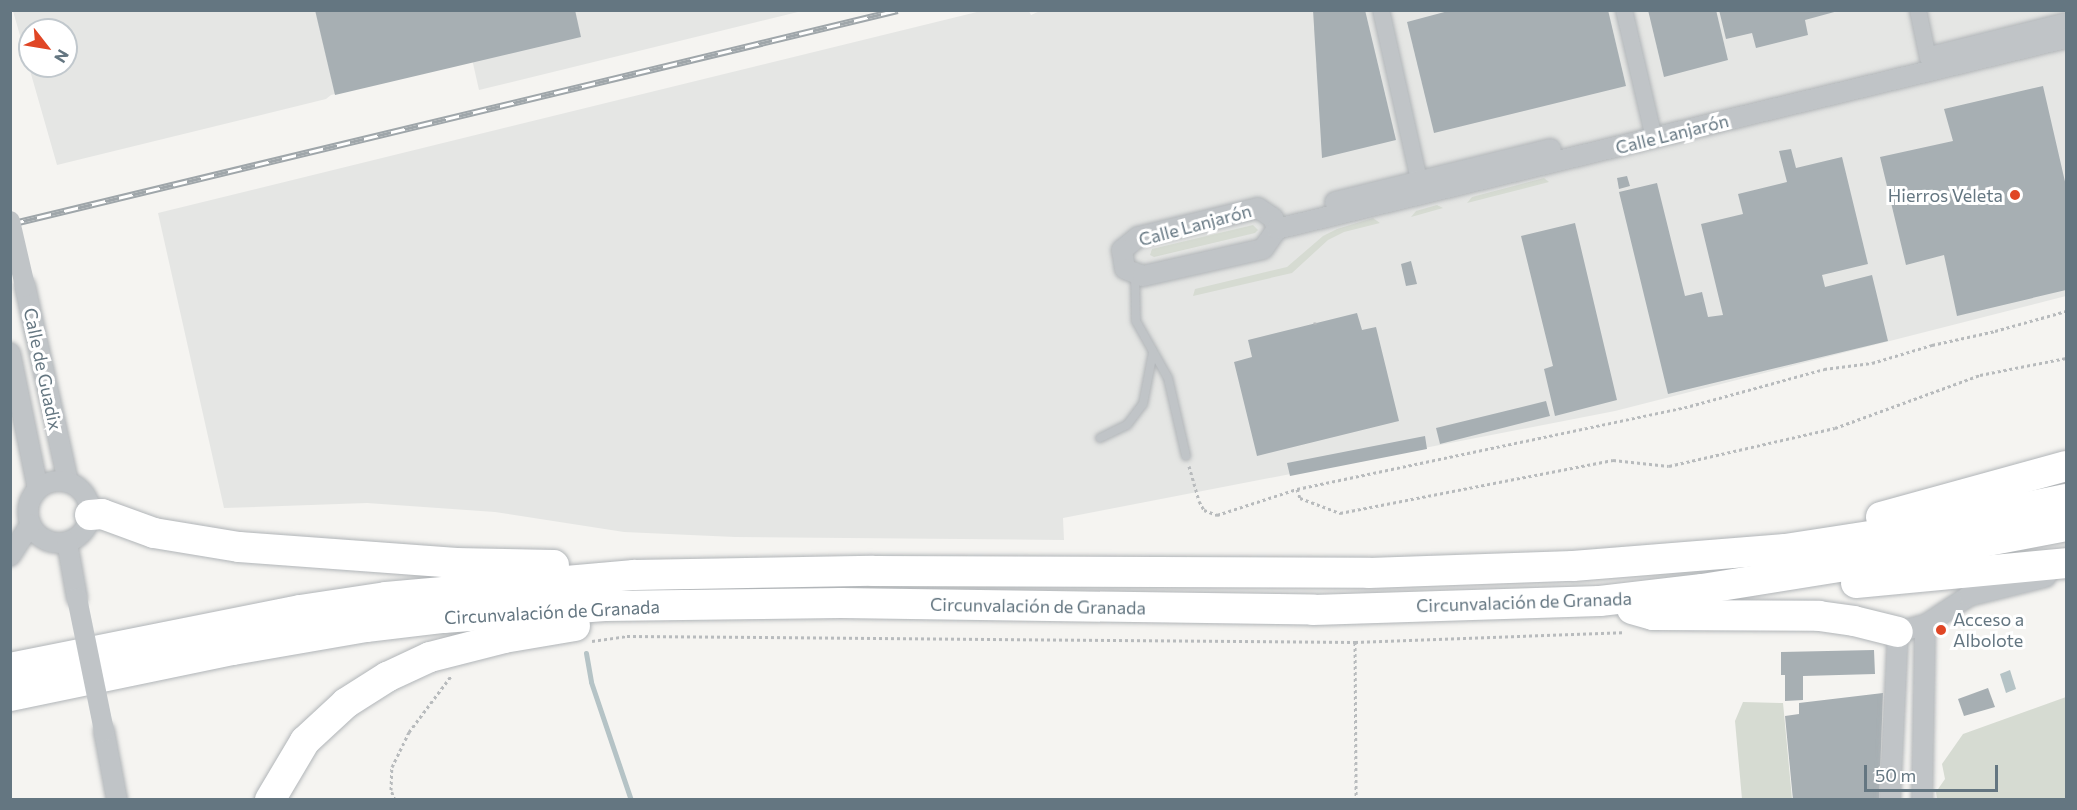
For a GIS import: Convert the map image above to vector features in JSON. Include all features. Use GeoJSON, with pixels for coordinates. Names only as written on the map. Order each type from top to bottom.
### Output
{"type":"FeatureCollection","features":[{"type":"Feature","properties":{"kind":"highway"},"geometry":{"type":"LineString","coordinates":[[1750,553],[1784,535],[1844,526],[2067,466]]}},
{"type":"Feature","properties":{"kind":"highway","name":"Circunvalación de Granada"},"geometry":{"type":"LineString","coordinates":[[10,668],[332,605],[475,588],[634,575],[873,571],[1369,573],[1573,566],[1750,553],[1890,534],[2067,499]]}},
{"type":"Feature","properties":{"kind":"highway"},"geometry":{"type":"LineString","coordinates":[[90,516],[102,514],[154,533],[238,547],[456,563],[595,565],[634,575]]}},
{"type":"Feature","properties":{"kind":"highway","name":"Circunvalación de Granada"},"geometry":{"type":"LineString","coordinates":[[10,696],[233,650],[366,627],[443,618],[605,606],[841,603],[1313,610],[1600,601],[1702,589],[1909,556],[2067,526]]}},
{"type":"Feature","properties":{"kind":"highway"},"geometry":{"type":"LineString","coordinates":[[1702,589],[1738,596],[2067,563]]}},
{"type":"Feature","properties":{"kind":"highway"},"geometry":{"type":"LineString","coordinates":[[1600,601],[1653,615],[1819,616],[1912,629]]}},
{"type":"Feature","properties":{"kind":"highway"},"geometry":{"type":"LineString","coordinates":[[270,800],[305,741],[346,703],[387,677],[430,657],[504,638],[567,627],[664,619],[795,617],[841,603]]}},
{"type":"Feature","properties":{"kind":"street"},"geometry":{"type":"LineString","coordinates":[[1381,10],[1419,180]]}},
{"type":"Feature","properties":{"kind":"street","name":"Calle Lanjarón"},"geometry":{"type":"LineString","coordinates":[[1624,10],[1653,132]]}},
{"type":"Feature","properties":{"kind":"street"},"geometry":{"type":"LineString","coordinates":[[1918,10],[1928,58]]}},
{"type":"Feature","properties":{"kind":"street","name":"Calle Lanjarón"},"geometry":{"type":"LineString","coordinates":[[1275,224],[1258,208],[1138,237],[1122,250],[1125,269],[1143,276],[1263,249],[1275,224],[1419,180],[1653,132],[2067,23]]}},
{"type":"Feature","properties":{"kind":"street","name":"Calle Lanjarón"},"geometry":{"type":"LineString","coordinates":[[1275,224],[1653,132],[2067,38]]}},
{"type":"Feature","properties":{"kind":"street","name":"Calle de Guadix"},"geometry":{"type":"LineString","coordinates":[[10,221],[68,482]]}},
{"type":"Feature","properties":{"kind":"street","name":"Calle de Guadix"},"geometry":{"type":"LineString","coordinates":[[10,353],[38,489]]}},
{"type":"Feature","properties":{"kind":"street"},"geometry":{"type":"LineString","coordinates":[[57,481],[68,482],[82,491],[90,507],[90,516],[82,532],[67,542],[50,542],[35,532],[31,524],[29,506],[38,489],[57,481]]}},
{"type":"Feature","properties":{"kind":"street"},"geometry":{"type":"LineString","coordinates":[[10,556],[31,524]]}},
{"type":"Feature","properties":{"kind":"street"},"geometry":{"type":"LineString","coordinates":[[67,542],[117,800]]}},
{"type":"Feature","properties":{"kind":"street"},"geometry":{"type":"LineString","coordinates":[[1912,629],[1969,596],[2067,572]]}},
{"type":"Feature","properties":{"kind":"street"},"geometry":{"type":"LineString","coordinates":[[1890,800],[1912,629]]}},
{"type":"Feature","properties":{"kind":"street"},"geometry":{"type":"LineString","coordinates":[[1912,629],[1922,800]]}},
{"type":"Feature","properties":{"kind":"lane"},"geometry":{"type":"LineString","coordinates":[[1136,273],[1136,321],[1167,378],[1186,456]]}},
{"type":"Feature","properties":{"kind":"lane"},"geometry":{"type":"LineString","coordinates":[[1100,438],[1127,425],[1143,404],[1153,352]]}},
{"type":"Feature","properties":{"kind":"path"},"geometry":{"type":"LineString","coordinates":[[1186,456],[1199,501],[1204,510],[1217,515],[1297,489],[1690,406],[1824,369],[1872,363],[2067,311]]}},
{"type":"Feature","properties":{"kind":"path"},"geometry":{"type":"LineString","coordinates":[[1297,489],[1300,498],[1340,513],[1612,460],[1669,466],[1835,428],[1980,375],[2067,358]]}},
{"type":"Feature","properties":{"kind":"path"},"geometry":{"type":"LineString","coordinates":[[585,642],[627,636],[1355,642],[1630,632]]}},
{"type":"Feature","properties":{"kind":"path"},"geometry":{"type":"LineString","coordinates":[[1355,642],[1356,800]]}},
{"type":"Feature","properties":{"kind":"path"},"geometry":{"type":"LineString","coordinates":[[395,800],[391,790],[392,767],[409,732],[456,670]]}},
{"type":"Feature","properties":{"kind":"shaded area"},"geometry":{"type":"Polygon","coordinates":[[[1042,10],[2066,11],[2066,296],[1615,411],[1063,518],[1064,540],[735,537],[624,532],[495,512],[367,503],[224,508],[158,213],[981,11],[1029,11],[1031,15],[1042,10]]]}},
{"type":"Feature","properties":{"kind":"shaded area"},"geometry":{"type":"Polygon","coordinates":[[[13,11],[802,11],[479,90],[472,59],[331,95],[326,99],[57,165],[32,78],[78,78],[78,18],[18,18],[18,28],[13,11]]]}},
{"type":"Feature","properties":{"kind":"shaded area"},"geometry":{"type":"Polygon","coordinates":[[[1544,178],[1549,182],[1467,203],[1472,197],[1544,178]]]}},
{"type":"Feature","properties":{"kind":"shaded area"},"geometry":{"type":"Polygon","coordinates":[[[1437,205],[1443,208],[1411,217],[1416,211],[1437,205]]]}},
{"type":"Feature","properties":{"kind":"shaded area"},"geometry":{"type":"Polygon","coordinates":[[[1373,218],[1380,223],[1344,232],[1328,240],[1292,273],[1193,296],[1195,289],[1287,267],[1323,236],[1337,229],[1373,218]]]}},
{"type":"Feature","properties":{"kind":"shaded area"},"geometry":{"type":"Polygon","coordinates":[[[1253,225],[1258,230],[1255,233],[1154,257],[1150,255],[1152,249],[1253,225]]]}},
{"type":"Feature","properties":{"kind":"shaded area"},"geometry":{"type":"Polygon","coordinates":[[[2010,670],[2016,689],[2006,693],[2000,674],[2010,670]]]}},
{"type":"Feature","properties":{"kind":"shaded area"},"geometry":{"type":"Polygon","coordinates":[[[2066,697],[2065,799],[1937,799],[1936,792],[1945,779],[1942,764],[1963,734],[2066,697]]]}},
{"type":"Feature","properties":{"kind":"shaded area"},"geometry":{"type":"Polygon","coordinates":[[[1743,702],[1783,703],[1792,799],[1742,799],[1735,721],[1743,702]]]}},
{"type":"Feature","properties":{"kind":"building"},"geometry":{"type":"Polygon","coordinates":[[[315,10],[575,10],[581,37],[335,95],[315,10]]]}},
{"type":"Feature","properties":{"kind":"building"},"geometry":{"type":"Polygon","coordinates":[[[1313,10],[1365,10],[1396,140],[1322,158],[1313,10]]]}},
{"type":"Feature","properties":{"kind":"building"},"geometry":{"type":"Polygon","coordinates":[[[1452,10],[1608,10],[1626,86],[1434,133],[1407,22],[1452,10]]]}},
{"type":"Feature","properties":{"kind":"building"},"geometry":{"type":"Polygon","coordinates":[[[1648,10],[1716,10],[1728,60],[1664,77],[1648,10]]]}},
{"type":"Feature","properties":{"kind":"building"},"geometry":{"type":"Polygon","coordinates":[[[1719,10],[1838,11],[1805,20],[1808,35],[1756,48],[1752,33],[1726,39],[1719,10]]]}},
{"type":"Feature","properties":{"kind":"building","name":"Hierros Veleta"},"geometry":{"type":"Polygon","coordinates":[[[2043,86],[2066,186],[2066,290],[1957,316],[1944,255],[1906,265],[1880,157],[1953,141],[1944,109],[2043,86]]]}},
{"type":"Feature","properties":{"kind":"building"},"geometry":{"type":"Polygon","coordinates":[[[1791,149],[1796,168],[1842,157],[1868,264],[1822,275],[1825,287],[1872,275],[1888,341],[1668,394],[1619,192],[1657,183],[1685,296],[1702,292],[1708,317],[1723,315],[1701,224],[1743,214],[1738,194],[1787,182],[1779,151],[1791,149]]]}},
{"type":"Feature","properties":{"kind":"building"},"geometry":{"type":"Polygon","coordinates":[[[1627,176],[1630,186],[1619,189],[1617,178],[1627,176]]]}},
{"type":"Feature","properties":{"kind":"building"},"geometry":{"type":"Polygon","coordinates":[[[1575,223],[1617,400],[1555,416],[1544,369],[1553,366],[1521,236],[1575,223]]]}},
{"type":"Feature","properties":{"kind":"building"},"geometry":{"type":"Polygon","coordinates":[[[1411,261],[1417,284],[1406,286],[1401,264],[1411,261]]]}},
{"type":"Feature","properties":{"kind":"building"},"geometry":{"type":"Polygon","coordinates":[[[1357,313],[1362,330],[1376,327],[1399,421],[1257,456],[1234,362],[1252,357],[1248,340],[1357,313]]]}},
{"type":"Feature","properties":{"kind":"building"},"geometry":{"type":"Polygon","coordinates":[[[1546,401],[1550,416],[1440,444],[1436,428],[1546,401]]]}},
{"type":"Feature","properties":{"kind":"building"},"geometry":{"type":"Polygon","coordinates":[[[1425,436],[1427,449],[1290,476],[1287,463],[1425,436]]]}},
{"type":"Feature","properties":{"kind":"building"},"geometry":{"type":"Polygon","coordinates":[[[1874,650],[1875,674],[1803,676],[1803,700],[1785,701],[1785,675],[1781,675],[1781,652],[1874,650]]]}},
{"type":"Feature","properties":{"kind":"building"},"geometry":{"type":"Polygon","coordinates":[[[1988,688],[1995,707],[1964,716],[1958,699],[1988,688]]]}},
{"type":"Feature","properties":{"kind":"building"},"geometry":{"type":"Polygon","coordinates":[[[1883,693],[1879,800],[1793,800],[1785,716],[1799,714],[1799,703],[1883,693]]]}},
{"type":"Feature","properties":{"kind":"waterway"},"geometry":{"type":"LineString","coordinates":[[586,653],[591,682],[631,800]]}},
{"type":"Feature","properties":{"kind":"railway"},"geometry":{"type":"LineString","coordinates":[[10,224],[898,10]]}},
{"type":"Feature","properties":{"kind":"place","name":"Hierros Veleta"},"geometry":{"type":"Point","coordinates":[2015,195]}},
{"type":"Feature","properties":{"kind":"place","name":"Acceso a Albolote"},"geometry":{"type":"Point","coordinates":[1941,630]}}]}
